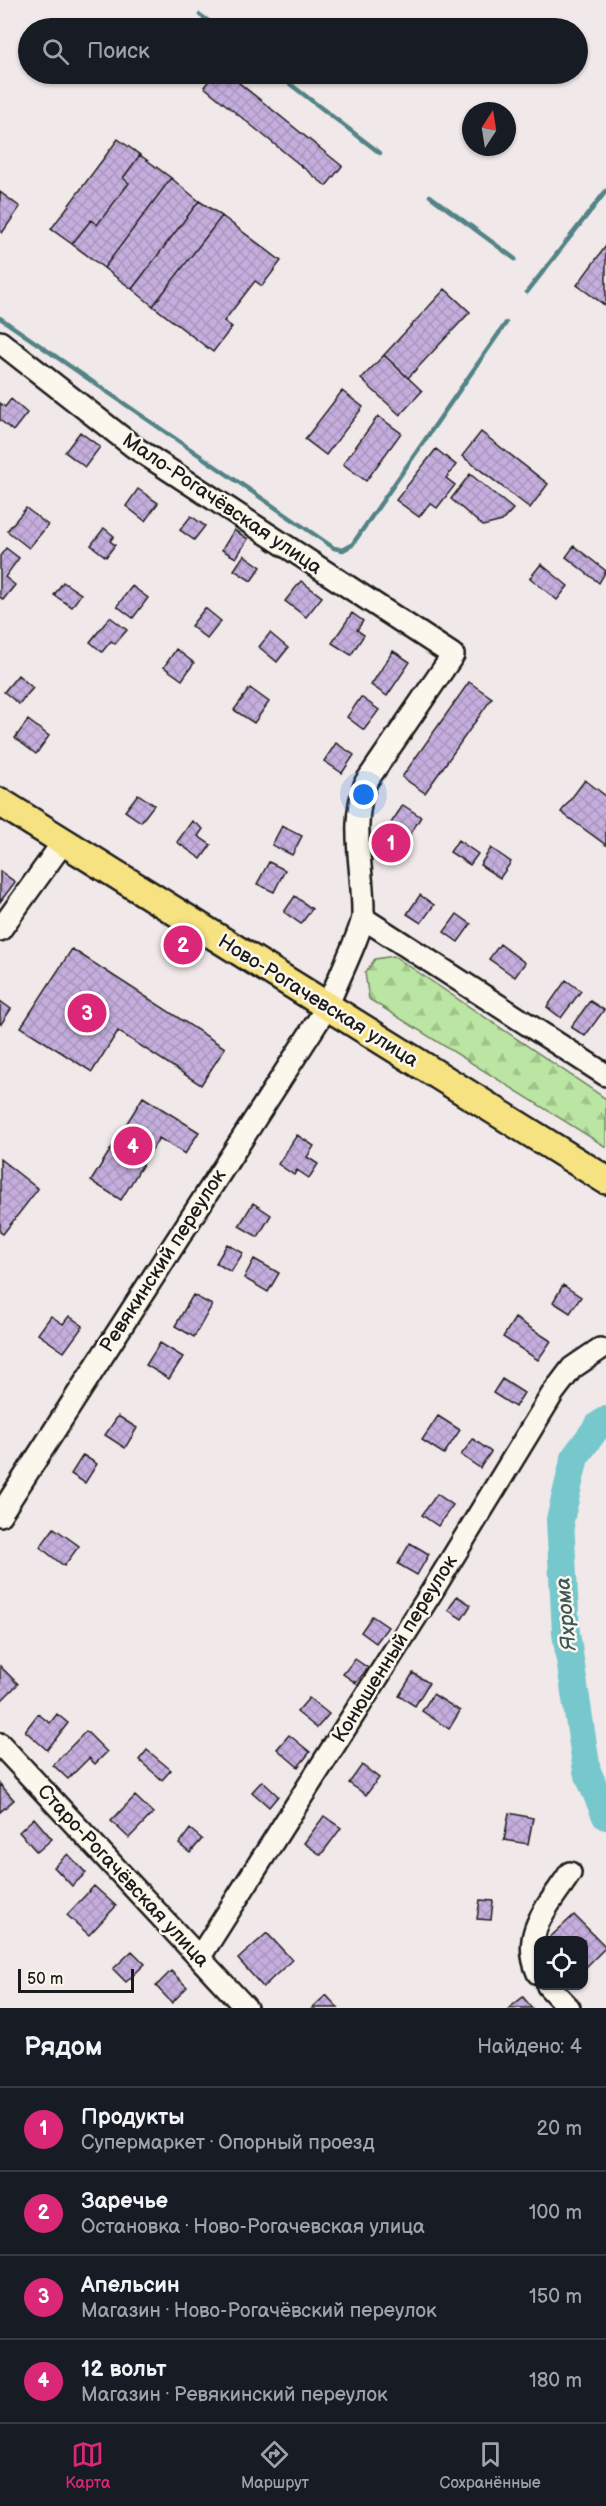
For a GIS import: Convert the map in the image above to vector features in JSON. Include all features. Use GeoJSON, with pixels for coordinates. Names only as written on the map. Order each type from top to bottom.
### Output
{"type":"FeatureCollection","features":[{"type":"Feature","properties":{"kind":"main road","name":"Ново-Рогачевская улица"},"geometry":{"type":"LineString","coordinates":[[0,802],[606,1180]]}},
{"type":"Feature","properties":{"kind":"street","name":"Мало-Рогачёвская улица"},"geometry":{"type":"LineString","coordinates":[[0,342],[134,447],[453,655],[366,782],[360,798],[357,820],[363,918]]}},
{"type":"Feature","properties":{"kind":"street"},"geometry":{"type":"LineString","coordinates":[[0,930],[64,841]]}},
{"type":"Feature","properties":{"kind":"street","name":"Ревякинский переулок"},"geometry":{"type":"LineString","coordinates":[[0,1515],[327,1007],[363,918]]}},
{"type":"Feature","properties":{"kind":"street"},"geometry":{"type":"LineString","coordinates":[[363,918],[606,1075]]}},
{"type":"Feature","properties":{"kind":"street","name":"Конюшенный переулок"},"geometry":{"type":"LineString","coordinates":[[199,1958],[431,1593],[553,1393],[573,1368],[600,1350]]}},
{"type":"Feature","properties":{"kind":"street","name":"Старо-Рогачёвская улица"},"geometry":{"type":"LineString","coordinates":[[0,1744],[246,2008]]}},
{"type":"Feature","properties":{"kind":"street"},"geometry":{"type":"LineString","coordinates":[[534,1960],[532,1953],[534,1929],[570,1873]]}},
{"type":"Feature","properties":{"kind":"street"},"geometry":{"type":"LineString","coordinates":[[552,1990],[569,2008]]}},
{"type":"Feature","properties":{"kind":"green space"},"geometry":{"type":"Polygon","coordinates":[[[394,956],[606,1099],[606,1147],[369,999],[365,973],[375,959],[394,956]]]}},
{"type":"Feature","properties":{"kind":"building"},"geometry":{"type":"Polygon","coordinates":[[[206,84],[240,84],[342,166],[326,186],[204,87],[206,84]]]}},
{"type":"Feature","properties":{"kind":"building"},"geometry":{"type":"Polygon","coordinates":[[[118,139],[140,155],[123,178],[129,183],[97,225],[91,220],[72,244],[51,229],[118,139]]]}},
{"type":"Feature","properties":{"kind":"building"},"geometry":{"type":"Polygon","coordinates":[[[140,155],[171,178],[104,268],[72,244],[91,220],[97,225],[129,183],[123,178],[140,155]]]}},
{"type":"Feature","properties":{"kind":"building"},"geometry":{"type":"Polygon","coordinates":[[[171,178],[199,201],[132,289],[104,268],[171,178]]]}},
{"type":"Feature","properties":{"kind":"building"},"geometry":{"type":"Polygon","coordinates":[[[0,192],[20,207],[2,233],[0,231],[0,192]]]}},
{"type":"Feature","properties":{"kind":"building"},"geometry":{"type":"Polygon","coordinates":[[[199,201],[222,216],[153,306],[132,289],[199,201]]]}},
{"type":"Feature","properties":{"kind":"building"},"geometry":{"type":"Polygon","coordinates":[[[222,216],[281,261],[262,286],[255,281],[224,321],[232,327],[213,352],[153,306],[222,216]]]}},
{"type":"Feature","properties":{"kind":"building"},"geometry":{"type":"Polygon","coordinates":[[[606,246],[606,306],[577,285],[606,246]]]}},
{"type":"Feature","properties":{"kind":"building"},"geometry":{"type":"Polygon","coordinates":[[[445,289],[470,312],[408,378],[384,355],[445,289]]]}},
{"type":"Feature","properties":{"kind":"building"},"geometry":{"type":"Polygon","coordinates":[[[384,355],[422,391],[400,415],[361,379],[384,355]]]}},
{"type":"Feature","properties":{"kind":"building"},"geometry":{"type":"Polygon","coordinates":[[[342,391],[363,407],[326,455],[305,439],[342,391]]]}},
{"type":"Feature","properties":{"kind":"building"},"geometry":{"type":"Polygon","coordinates":[[[11,399],[27,413],[13,431],[0,420],[0,403],[5,407],[11,399]]]}},
{"type":"Feature","properties":{"kind":"building"},"geometry":{"type":"Polygon","coordinates":[[[378,416],[401,433],[366,481],[343,464],[378,416]]]}},
{"type":"Feature","properties":{"kind":"building"},"geometry":{"type":"Polygon","coordinates":[[[80,432],[100,447],[85,467],[65,452],[80,432]]]}},
{"type":"Feature","properties":{"kind":"building"},"geometry":{"type":"Polygon","coordinates":[[[481,432],[548,484],[530,508],[462,456],[481,432]]]}},
{"type":"Feature","properties":{"kind":"building"},"geometry":{"type":"Polygon","coordinates":[[[436,449],[456,465],[446,478],[455,485],[437,508],[430,503],[419,517],[396,500],[436,449]]]}},
{"type":"Feature","properties":{"kind":"building"},"geometry":{"type":"Polygon","coordinates":[[[470,474],[513,509],[502,521],[483,526],[451,499],[470,474]]]}},
{"type":"Feature","properties":{"kind":"building"},"geometry":{"type":"Polygon","coordinates":[[[138,489],[158,503],[145,521],[126,506],[138,489]]]}},
{"type":"Feature","properties":{"kind":"building"},"geometry":{"type":"Polygon","coordinates":[[[26,508],[48,525],[29,548],[7,531],[26,508]]]}},
{"type":"Feature","properties":{"kind":"building"},"geometry":{"type":"Polygon","coordinates":[[[191,516],[205,526],[194,540],[180,530],[191,516]]]}},
{"type":"Feature","properties":{"kind":"building"},"geometry":{"type":"Polygon","coordinates":[[[104,528],[114,536],[110,541],[115,545],[106,557],[91,545],[104,528]]]}},
{"type":"Feature","properties":{"kind":"building"},"geometry":{"type":"Polygon","coordinates":[[[234,530],[248,539],[236,558],[222,550],[234,530]]]}},
{"type":"Feature","properties":{"kind":"building"},"geometry":{"type":"Polygon","coordinates":[[[574,546],[606,571],[599,583],[566,557],[574,546]]]}},
{"type":"Feature","properties":{"kind":"building"},"geometry":{"type":"Polygon","coordinates":[[[6,548],[19,558],[5,577],[15,585],[3,600],[0,597],[0,556],[6,548]]]}},
{"type":"Feature","properties":{"kind":"building"},"geometry":{"type":"Polygon","coordinates":[[[244,555],[261,567],[251,581],[234,570],[244,555]]]}},
{"type":"Feature","properties":{"kind":"building"},"geometry":{"type":"Polygon","coordinates":[[[541,564],[568,586],[557,600],[530,578],[541,564]]]}},
{"type":"Feature","properties":{"kind":"building"},"geometry":{"type":"Polygon","coordinates":[[[301,581],[322,597],[306,617],[285,601],[301,581]]]}},
{"type":"Feature","properties":{"kind":"building"},"geometry":{"type":"Polygon","coordinates":[[[63,582],[81,594],[72,607],[54,595],[63,582]]]}},
{"type":"Feature","properties":{"kind":"building"},"geometry":{"type":"Polygon","coordinates":[[[132,586],[148,598],[133,618],[117,606],[132,586]]]}},
{"type":"Feature","properties":{"kind":"building"},"geometry":{"type":"Polygon","coordinates":[[[205,608],[221,621],[207,639],[191,626],[205,608]]]}},
{"type":"Feature","properties":{"kind":"building"},"geometry":{"type":"Polygon","coordinates":[[[352,613],[363,621],[357,630],[364,635],[351,655],[332,643],[352,613]]]}},
{"type":"Feature","properties":{"kind":"building"},"geometry":{"type":"Polygon","coordinates":[[[110,617],[127,630],[115,644],[111,641],[102,652],[90,642],[110,617]]]}},
{"type":"Feature","properties":{"kind":"building"},"geometry":{"type":"Polygon","coordinates":[[[270,633],[288,648],[277,662],[259,647],[270,633]]]}},
{"type":"Feature","properties":{"kind":"building"},"geometry":{"type":"Polygon","coordinates":[[[176,649],[194,663],[182,680],[164,667],[176,649]]]}},
{"type":"Feature","properties":{"kind":"building"},"geometry":{"type":"Polygon","coordinates":[[[393,651],[410,662],[387,696],[371,685],[393,651]]]}},
{"type":"Feature","properties":{"kind":"building"},"geometry":{"type":"Polygon","coordinates":[[[18,675],[33,688],[19,704],[4,692],[18,675]]]}},
{"type":"Feature","properties":{"kind":"building"},"geometry":{"type":"Polygon","coordinates":[[[469,682],[492,698],[425,793],[402,777],[469,682]]]}},
{"type":"Feature","properties":{"kind":"building"},"geometry":{"type":"Polygon","coordinates":[[[250,688],[269,702],[254,723],[234,710],[250,688]]]}},
{"type":"Feature","properties":{"kind":"building"},"geometry":{"type":"Polygon","coordinates":[[[361,697],[379,710],[364,730],[347,717],[361,697]]]}},
{"type":"Feature","properties":{"kind":"building"},"geometry":{"type":"Polygon","coordinates":[[[28,720],[49,736],[36,754],[15,738],[28,720]]]}},
{"type":"Feature","properties":{"kind":"building"},"geometry":{"type":"Polygon","coordinates":[[[336,743],[354,755],[342,773],[324,761],[336,743]]]}},
{"type":"Feature","properties":{"kind":"building"},"geometry":{"type":"Polygon","coordinates":[[[585,780],[606,796],[606,845],[561,812],[585,780]]]}},
{"type":"Feature","properties":{"kind":"building"},"geometry":{"type":"Polygon","coordinates":[[[138,794],[154,805],[141,822],[125,811],[138,794]]]}},
{"type":"Feature","properties":{"kind":"building"},"geometry":{"type":"Polygon","coordinates":[[[403,805],[421,817],[409,836],[391,823],[403,805]]]}},
{"type":"Feature","properties":{"kind":"building"},"geometry":{"type":"Polygon","coordinates":[[[192,821],[203,829],[198,836],[211,845],[201,859],[177,842],[192,821]]]}},
{"type":"Feature","properties":{"kind":"building"},"geometry":{"type":"Polygon","coordinates":[[[391,823],[409,836],[390,864],[372,852],[391,823]]]}},
{"type":"Feature","properties":{"kind":"building"},"geometry":{"type":"Polygon","coordinates":[[[282,826],[302,836],[292,855],[272,845],[282,826]]]}},
{"type":"Feature","properties":{"kind":"building"},"geometry":{"type":"Polygon","coordinates":[[[458,840],[478,854],[470,865],[450,852],[458,840]]]}},
{"type":"Feature","properties":{"kind":"building"},"geometry":{"type":"Polygon","coordinates":[[[491,848],[511,862],[500,878],[480,865],[491,848]]]}},
{"type":"Feature","properties":{"kind":"building"},"geometry":{"type":"Polygon","coordinates":[[[269,862],[285,870],[274,892],[257,884],[269,862]]]}},
{"type":"Feature","properties":{"kind":"building"},"geometry":{"type":"Polygon","coordinates":[[[0,871],[15,882],[0,902],[0,871]]]}},
{"type":"Feature","properties":{"kind":"building"},"geometry":{"type":"Polygon","coordinates":[[[420,895],[434,905],[421,923],[407,914],[420,895]]]}},
{"type":"Feature","properties":{"kind":"building"},"geometry":{"type":"Polygon","coordinates":[[[295,896],[312,909],[301,924],[284,912],[295,896]]]}},
{"type":"Feature","properties":{"kind":"building"},"geometry":{"type":"Polygon","coordinates":[[[457,914],[471,924],[458,942],[444,932],[457,914]]]}},
{"type":"Feature","properties":{"kind":"building"},"geometry":{"type":"Polygon","coordinates":[[[500,944],[525,963],[515,977],[489,959],[500,944]]]}},
{"type":"Feature","properties":{"kind":"building"},"geometry":{"type":"Polygon","coordinates":[[[72,949],[225,1048],[201,1085],[118,1031],[92,1072],[21,1027],[72,949]]]}},
{"type":"Feature","properties":{"kind":"building"},"geometry":{"type":"Polygon","coordinates":[[[566,980],[581,991],[561,1018],[547,1007],[566,980]]]}},
{"type":"Feature","properties":{"kind":"building"},"geometry":{"type":"Polygon","coordinates":[[[0,1001],[11,1009],[1,1024],[0,1024],[0,1001]]]}},
{"type":"Feature","properties":{"kind":"building"},"geometry":{"type":"Polygon","coordinates":[[[590,1001],[604,1010],[585,1036],[571,1027],[590,1001]]]}},
{"type":"Feature","properties":{"kind":"building"},"geometry":{"type":"Polygon","coordinates":[[[143,1097],[199,1132],[185,1154],[159,1138],[121,1200],[91,1181],[143,1097]]]}},
{"type":"Feature","properties":{"kind":"building"},"geometry":{"type":"Polygon","coordinates":[[[297,1135],[314,1146],[307,1157],[318,1164],[309,1178],[297,1170],[294,1175],[278,1164],[297,1135]]]}},
{"type":"Feature","properties":{"kind":"building"},"geometry":{"type":"Polygon","coordinates":[[[0,1159],[38,1189],[3,1234],[0,1232],[0,1159]]]}},
{"type":"Feature","properties":{"kind":"building"},"geometry":{"type":"Polygon","coordinates":[[[253,1203],[271,1215],[258,1237],[239,1226],[253,1203]]]}},
{"type":"Feature","properties":{"kind":"building"},"geometry":{"type":"Polygon","coordinates":[[[227,1244],[243,1253],[231,1272],[216,1263],[227,1244]]]}},
{"type":"Feature","properties":{"kind":"building"},"geometry":{"type":"Polygon","coordinates":[[[254,1259],[279,1273],[268,1292],[244,1278],[254,1259]]]}},
{"type":"Feature","properties":{"kind":"building"},"geometry":{"type":"Polygon","coordinates":[[[563,1285],[581,1297],[570,1313],[553,1302],[563,1285]]]}},
{"type":"Feature","properties":{"kind":"building"},"geometry":{"type":"Polygon","coordinates":[[[193,1295],[212,1305],[194,1337],[175,1326],[193,1295]]]}},
{"type":"Feature","properties":{"kind":"building"},"geometry":{"type":"Polygon","coordinates":[[[51,1316],[63,1324],[69,1316],[83,1326],[64,1352],[38,1334],[51,1316]]]}},
{"type":"Feature","properties":{"kind":"building"},"geometry":{"type":"Polygon","coordinates":[[[515,1318],[551,1341],[538,1360],[503,1337],[515,1318]]]}},
{"type":"Feature","properties":{"kind":"building"},"geometry":{"type":"Polygon","coordinates":[[[160,1343],[183,1357],[169,1379],[146,1365],[160,1343]]]}},
{"type":"Feature","properties":{"kind":"building"},"geometry":{"type":"Polygon","coordinates":[[[502,1379],[524,1393],[515,1407],[493,1393],[502,1379]]]}},
{"type":"Feature","properties":{"kind":"building"},"geometry":{"type":"Polygon","coordinates":[[[118,1416],[137,1428],[125,1448],[105,1435],[118,1416]]]}},
{"type":"Feature","properties":{"kind":"building"},"geometry":{"type":"Polygon","coordinates":[[[438,1416],[460,1430],[444,1454],[422,1440],[438,1416]]]}},
{"type":"Feature","properties":{"kind":"building"},"geometry":{"type":"Polygon","coordinates":[[[473,1439],[491,1452],[480,1468],[461,1455],[473,1439]]]}},
{"type":"Feature","properties":{"kind":"building"},"geometry":{"type":"Polygon","coordinates":[[[83,1455],[97,1464],[85,1483],[71,1474],[83,1455]]]}},
{"type":"Feature","properties":{"kind":"building"},"geometry":{"type":"Polygon","coordinates":[[[437,1494],[453,1505],[438,1526],[422,1515],[437,1494]]]}},
{"type":"Feature","properties":{"kind":"building"},"geometry":{"type":"Polygon","coordinates":[[[54,1528],[79,1546],[64,1566],[40,1547],[54,1528]]]}},
{"type":"Feature","properties":{"kind":"building"},"geometry":{"type":"Polygon","coordinates":[[[410,1543],[429,1554],[417,1575],[398,1564],[410,1543]]]}},
{"type":"Feature","properties":{"kind":"building"},"geometry":{"type":"Polygon","coordinates":[[[457,1596],[471,1605],[462,1619],[448,1610],[457,1596]]]}},
{"type":"Feature","properties":{"kind":"building"},"geometry":{"type":"Polygon","coordinates":[[[372,1616],[388,1627],[376,1643],[361,1632],[372,1616]]]}},
{"type":"Feature","properties":{"kind":"building"},"geometry":{"type":"Polygon","coordinates":[[[355,1659],[368,1668],[356,1683],[343,1674],[355,1659]]]}},
{"type":"Feature","properties":{"kind":"building"},"geometry":{"type":"Polygon","coordinates":[[[0,1666],[18,1684],[0,1702],[0,1666]]]}},
{"type":"Feature","properties":{"kind":"building"},"geometry":{"type":"Polygon","coordinates":[[[413,1673],[429,1683],[415,1706],[399,1696],[413,1673]]]}},
{"type":"Feature","properties":{"kind":"building"},"geometry":{"type":"Polygon","coordinates":[[[433,1694],[460,1711],[449,1729],[422,1711],[433,1694]]]}},
{"type":"Feature","properties":{"kind":"building"},"geometry":{"type":"Polygon","coordinates":[[[309,1698],[329,1714],[317,1728],[297,1712],[309,1698]]]}},
{"type":"Feature","properties":{"kind":"building"},"geometry":{"type":"Polygon","coordinates":[[[38,1714],[50,1723],[57,1714],[68,1723],[47,1750],[25,1731],[38,1714]]]}},
{"type":"Feature","properties":{"kind":"building"},"geometry":{"type":"Polygon","coordinates":[[[86,1731],[107,1752],[95,1764],[89,1758],[68,1779],[53,1765],[86,1731]]]}},
{"type":"Feature","properties":{"kind":"building"},"geometry":{"type":"Polygon","coordinates":[[[289,1735],[310,1752],[298,1767],[277,1749],[289,1735]]]}},
{"type":"Feature","properties":{"kind":"building"},"geometry":{"type":"Polygon","coordinates":[[[147,1750],[171,1770],[162,1780],[139,1760],[147,1750]]]}},
{"type":"Feature","properties":{"kind":"building"},"geometry":{"type":"Polygon","coordinates":[[[362,1765],[379,1778],[366,1795],[349,1783],[362,1765]]]}},
{"type":"Feature","properties":{"kind":"building"},"geometry":{"type":"Polygon","coordinates":[[[262,1781],[278,1796],[269,1807],[252,1792],[262,1781]]]}},
{"type":"Feature","properties":{"kind":"building"},"geometry":{"type":"Polygon","coordinates":[[[0,1784],[14,1800],[0,1812],[0,1784]]]}},
{"type":"Feature","properties":{"kind":"building"},"geometry":{"type":"Polygon","coordinates":[[[135,1796],[153,1813],[129,1838],[111,1821],[135,1796]]]}},
{"type":"Feature","properties":{"kind":"building"},"geometry":{"type":"Polygon","coordinates":[[[509,1813],[533,1818],[528,1844],[504,1840],[509,1813]]]}},
{"type":"Feature","properties":{"kind":"building"},"geometry":{"type":"Polygon","coordinates":[[[324,1816],[341,1828],[321,1855],[304,1843],[324,1816]]]}},
{"type":"Feature","properties":{"kind":"building"},"geometry":{"type":"Polygon","coordinates":[[[34,1818],[52,1839],[37,1852],[19,1832],[34,1818]]]}},
{"type":"Feature","properties":{"kind":"building"},"geometry":{"type":"Polygon","coordinates":[[[190,1829],[202,1839],[190,1853],[179,1844],[190,1829]]]}},
{"type":"Feature","properties":{"kind":"building"},"geometry":{"type":"Polygon","coordinates":[[[68,1854],[86,1873],[72,1886],[54,1867],[68,1854]]]}},
{"type":"Feature","properties":{"kind":"building"},"geometry":{"type":"Polygon","coordinates":[[[94,1886],[116,1906],[89,1935],[67,1915],[94,1886]]]}},
{"type":"Feature","properties":{"kind":"building"},"geometry":{"type":"Polygon","coordinates":[[[480,1900],[493,1901],[491,1920],[477,1919],[480,1900]]]}},
{"type":"Feature","properties":{"kind":"building"},"geometry":{"type":"Polygon","coordinates":[[[574,1915],[606,1947],[588,1965],[588,1936],[551,1936],[574,1915]]]}},
{"type":"Feature","properties":{"kind":"building"},"geometry":{"type":"Polygon","coordinates":[[[267,1933],[292,1960],[263,1987],[238,1959],[267,1933]]]}},
{"type":"Feature","properties":{"kind":"building"},"geometry":{"type":"Polygon","coordinates":[[[132,1951],[145,1964],[126,1982],[113,1969],[132,1951]]]}},
{"type":"Feature","properties":{"kind":"building"},"geometry":{"type":"Polygon","coordinates":[[[171,1971],[187,1987],[172,2003],[156,1986],[171,1971]]]}},
{"type":"Feature","properties":{"kind":"building"},"geometry":{"type":"Polygon","coordinates":[[[326,1995],[338,2008],[312,2008],[326,1995]]]}},
{"type":"Feature","properties":{"kind":"building"},"geometry":{"type":"Polygon","coordinates":[[[523,1997],[532,2008],[509,2008],[523,1997]]]}},
{"type":"Feature","properties":{"kind":"waterway"},"geometry":{"type":"LineString","coordinates":[[200,15],[204,18]]}},
{"type":"Feature","properties":{"kind":"waterway"},"geometry":{"type":"LineString","coordinates":[[290,84],[380,153]]}},
{"type":"Feature","properties":{"kind":"waterway"},"geometry":{"type":"LineString","coordinates":[[527,292],[606,191]]}},
{"type":"Feature","properties":{"kind":"waterway"},"geometry":{"type":"LineString","coordinates":[[430,196],[515,259]]}},
{"type":"Feature","properties":{"kind":"waterway"},"geometry":{"type":"LineString","coordinates":[[0,318],[334,548],[343,550],[352,545],[506,323]]}},
{"type":"Feature","properties":{"kind":"waterway","name":"Яхрома"},"geometry":{"type":"LineString","coordinates":[[606,1420],[598,1426],[575,1457],[560,1520],[566,1633],[587,1771],[606,1816]]}},
{"type":"Feature","properties":{"kind":"place","name":"Продукты"},"geometry":{"type":"Point","coordinates":[391,843]}},
{"type":"Feature","properties":{"kind":"place","name":"Заречье"},"geometry":{"type":"Point","coordinates":[183,945]}},
{"type":"Feature","properties":{"kind":"place","name":"Апельсин"},"geometry":{"type":"Point","coordinates":[87,1013]}},
{"type":"Feature","properties":{"kind":"place","name":"12 вольт"},"geometry":{"type":"Point","coordinates":[133,1146]}}]}
